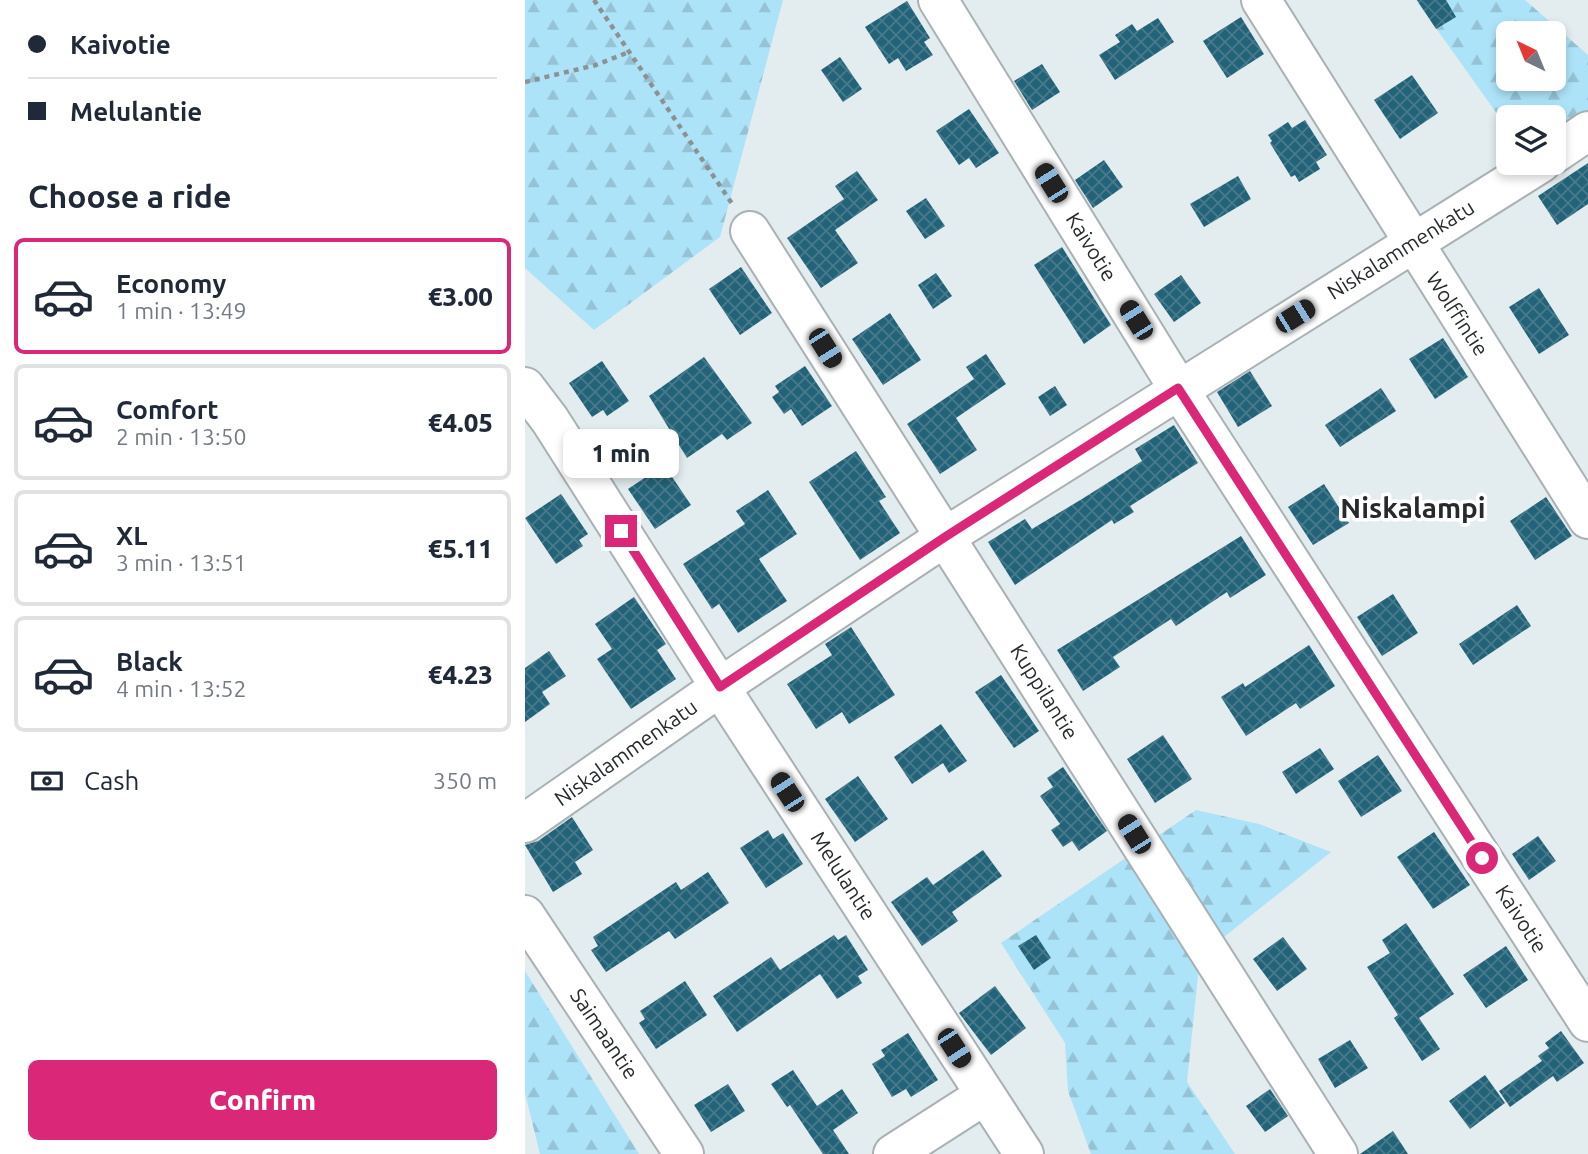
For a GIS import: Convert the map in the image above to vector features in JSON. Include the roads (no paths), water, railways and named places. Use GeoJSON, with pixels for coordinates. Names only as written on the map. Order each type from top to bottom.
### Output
{"type":"FeatureCollection","features":[{"type":"Feature","properties":{"kind":"street","name":"Kaivotie"},"geometry":{"type":"LineString","coordinates":[[938,0],[1178,388],[1588,1022]]}},
{"type":"Feature","properties":{"kind":"street","name":"Wolffintie"},"geometry":{"type":"LineString","coordinates":[[1261,0],[1588,519]]}},
{"type":"Feature","properties":{"kind":"street"},"geometry":{"type":"LineString","coordinates":[[1566,146],[1588,131]]}},
{"type":"Feature","properties":{"kind":"street","name":"Niskalammenkatu"},"geometry":{"type":"LineString","coordinates":[[525,823],[720,687],[945,537],[1178,388],[1522,175]]}},
{"type":"Feature","properties":{"kind":"street","name":"Kuppilantie"},"geometry":{"type":"LineString","coordinates":[[750,231],[1338,1154]]}},
{"type":"Feature","properties":{"kind":"street","name":"Melulantie"},"geometry":{"type":"LineString","coordinates":[[525,387],[550,420],[1024,1154]]}},
{"type":"Feature","properties":{"kind":"street","name":"Saimaantie"},"geometry":{"type":"LineString","coordinates":[[525,915],[684,1154]]}},
{"type":"Feature","properties":{"kind":"street"},"geometry":{"type":"LineString","coordinates":[[893,1154],[985,1095]]}},
{"type":"Feature","properties":{"kind":"district","name":"Niskalampi"},"geometry":{"type":"Point","coordinates":[1413,508]}}]}
